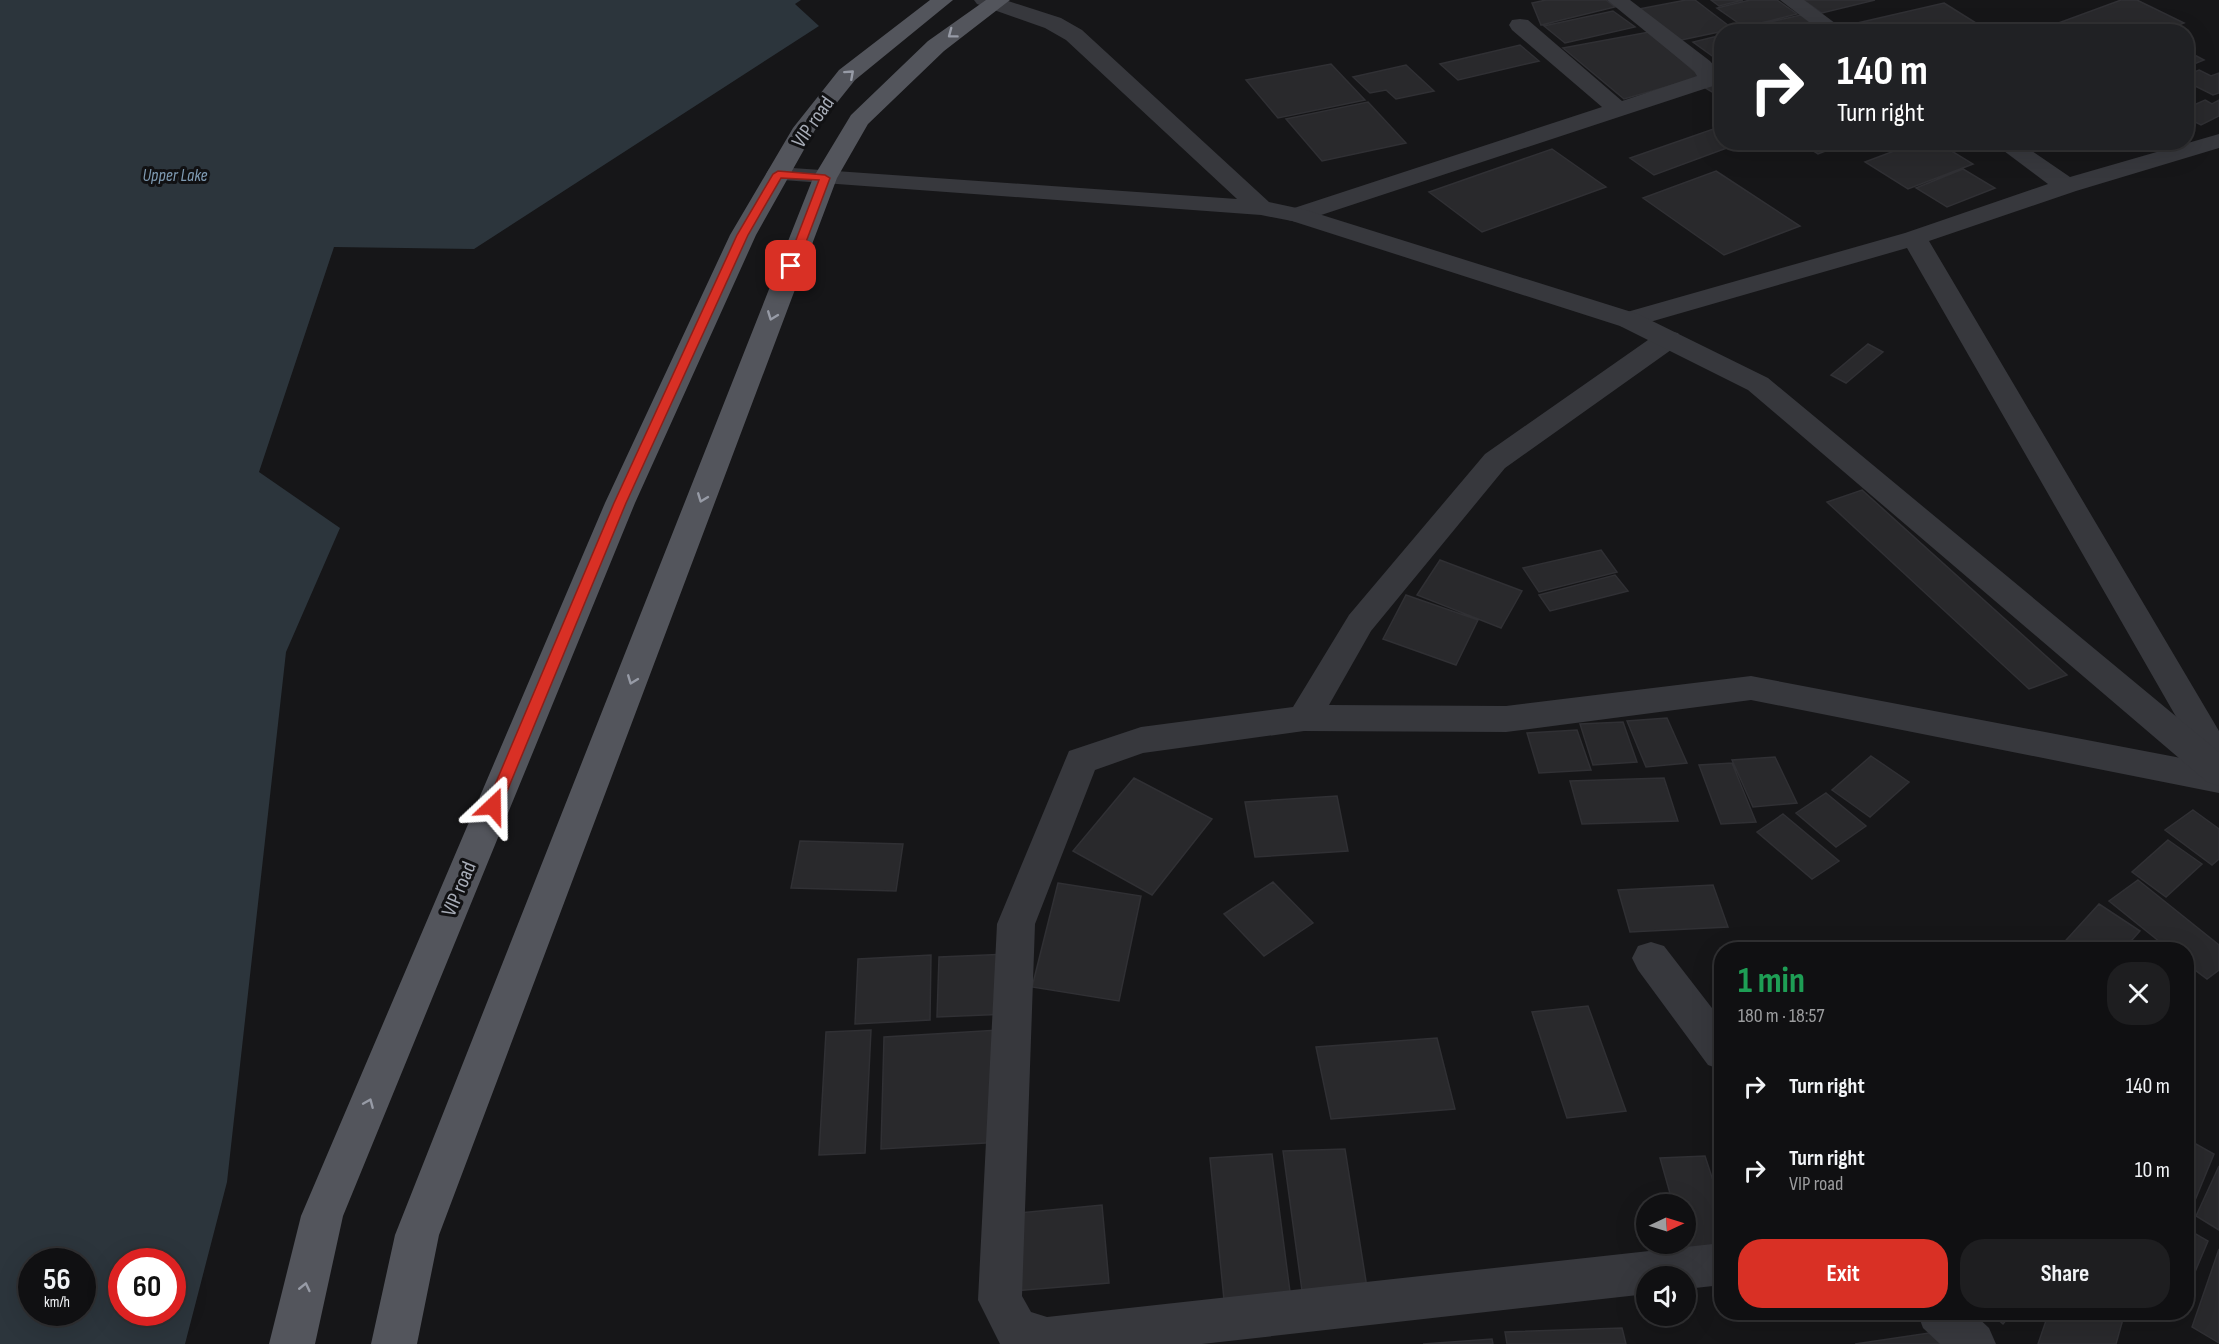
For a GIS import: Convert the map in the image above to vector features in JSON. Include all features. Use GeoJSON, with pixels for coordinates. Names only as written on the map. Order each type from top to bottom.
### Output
{"type":"FeatureCollection","features":[{"type":"Feature","properties":{"kind":"main road","name":"VIP road"},"geometry":{"type":"LineString","coordinates":[[292,1344],[322,1216],[620,503],[743,235],[806,128],[846,75],[943,0]]}},
{"type":"Feature","properties":{"kind":"main road","name":"VIP road"},"geometry":{"type":"LineString","coordinates":[[394,1344],[417,1235],[825,178],[859,120],[936,46],[993,1]]}},
{"type":"Feature","properties":{"kind":"street"},"geometry":{"type":"LineString","coordinates":[[1297,215],[1705,81],[1710,74],[1617,0]]}},
{"type":"Feature","properties":{"kind":"street"},"geometry":{"type":"LineString","coordinates":[[1790,0],[1825,24]]}},
{"type":"Feature","properties":{"kind":"street"},"geometry":{"type":"LineString","coordinates":[[993,1],[1053,23],[1074,35],[1261,208]]}},
{"type":"Feature","properties":{"kind":"street"},"geometry":{"type":"LineString","coordinates":[[1520,25],[1620,110]]}},
{"type":"Feature","properties":{"kind":"street"},"geometry":{"type":"LineString","coordinates":[[2194,148],[2219,141]]}},
{"type":"Feature","properties":{"kind":"street"},"geometry":{"type":"LineString","coordinates":[[2015,150],[2067,186]]}},
{"type":"Feature","properties":{"kind":"street"},"geometry":{"type":"LineString","coordinates":[[1629,320],[1914,238],[2067,186],[2189,150]]}},
{"type":"Feature","properties":{"kind":"street"},"geometry":{"type":"LineString","coordinates":[[778,174],[1261,208],[1297,215],[1629,320],[1758,384],[2219,772]]}},
{"type":"Feature","properties":{"kind":"street"},"geometry":{"type":"LineString","coordinates":[[1914,238],[2219,761]]}},
{"type":"Feature","properties":{"kind":"street"},"geometry":{"type":"LineString","coordinates":[[1304,718],[1360,623],[1496,461],[1668,339]]}},
{"type":"Feature","properties":{"kind":"street"},"geometry":{"type":"LineString","coordinates":[[1714,1265],[1047,1339],[1017,1331],[1000,1300],[1016,924],[1081,761],[1142,740],[1304,718],[1506,719],[1751,688],[2219,779]]}},
{"type":"Feature","properties":{"kind":"street"},"geometry":{"type":"LineString","coordinates":[[1651,958],[1714,1041]]}},
{"type":"Feature","properties":{"kind":"street"},"geometry":{"type":"LineString","coordinates":[[1947,1320],[1972,1344]]}},
{"type":"Feature","properties":{"kind":"water","name":"Upper Lake"},"geometry":{"type":"Polygon","coordinates":[[[0,0],[801,0],[795,4],[819,26],[474,249],[334,247],[259,472],[340,528],[286,652],[227,1182],[185,1344],[0,1344],[0,0]]]}},
{"type":"Feature","properties":{"kind":"building"},"geometry":{"type":"Polygon","coordinates":[[[1546,0],[1606,0],[1615,7],[1541,25],[1532,3],[1546,0]]]}},
{"type":"Feature","properties":{"kind":"building"},"geometry":{"type":"Polygon","coordinates":[[[1695,0],[1726,24],[1714,24],[1714,33],[1672,42],[1634,10],[1695,0]]]}},
{"type":"Feature","properties":{"kind":"building"},"geometry":{"type":"Polygon","coordinates":[[[1711,0],[1743,0],[1719,6],[1711,0]]]}},
{"type":"Feature","properties":{"kind":"building"},"geometry":{"type":"Polygon","coordinates":[[[1750,0],[1777,0],[1797,14],[1756,24],[1740,24],[1717,8],[1750,0]]]}},
{"type":"Feature","properties":{"kind":"building"},"geometry":{"type":"Polygon","coordinates":[[[1803,0],[1875,0],[1822,13],[1803,0]]]}},
{"type":"Feature","properties":{"kind":"building"},"geometry":{"type":"Polygon","coordinates":[[[2121,0],[2137,0],[2184,23],[2181,24],[2056,24],[2121,0]]]}},
{"type":"Feature","properties":{"kind":"building"},"geometry":{"type":"Polygon","coordinates":[[[1944,3],[1978,24],[1853,24],[1944,3]]]}},
{"type":"Feature","properties":{"kind":"building"},"geometry":{"type":"Polygon","coordinates":[[[1613,11],[1635,27],[1565,43],[1544,26],[1613,11]]]}},
{"type":"Feature","properties":{"kind":"building"},"geometry":{"type":"Polygon","coordinates":[[[1805,14],[1820,24],[1762,24],[1805,14]]]}},
{"type":"Feature","properties":{"kind":"building"},"geometry":{"type":"Polygon","coordinates":[[[1649,32],[1701,77],[1624,99],[1563,48],[1649,32]]]}},
{"type":"Feature","properties":{"kind":"building"},"geometry":{"type":"Polygon","coordinates":[[[1714,37],[1714,57],[1693,42],[1714,37]]]}},
{"type":"Feature","properties":{"kind":"building"},"geometry":{"type":"Polygon","coordinates":[[[1520,45],[1539,61],[1458,80],[1440,64],[1520,45]]]}},
{"type":"Feature","properties":{"kind":"building"},"geometry":{"type":"Polygon","coordinates":[[[2194,55],[2204,60],[2194,64],[2194,55]]]}},
{"type":"Feature","properties":{"kind":"building"},"geometry":{"type":"Polygon","coordinates":[[[1331,64],[1365,100],[1278,118],[1246,80],[1331,64]]]}},
{"type":"Feature","properties":{"kind":"building"},"geometry":{"type":"Polygon","coordinates":[[[1406,65],[1434,91],[1396,99],[1386,90],[1370,93],[1353,77],[1406,65]]]}},
{"type":"Feature","properties":{"kind":"building"},"geometry":{"type":"Polygon","coordinates":[[[2199,70],[2211,76],[2219,73],[2219,93],[2213,95],[2194,86],[2194,72],[2199,70]]]}},
{"type":"Feature","properties":{"kind":"building"},"geometry":{"type":"Polygon","coordinates":[[[1714,82],[1714,93],[1702,86],[1714,82]]]}},
{"type":"Feature","properties":{"kind":"building"},"geometry":{"type":"Polygon","coordinates":[[[2205,100],[2212,104],[2219,100],[2219,116],[2201,125],[2194,122],[2194,105],[2205,100]]]}},
{"type":"Feature","properties":{"kind":"building"},"geometry":{"type":"Polygon","coordinates":[[[1368,102],[1406,143],[1322,161],[1286,119],[1368,102]]]}},
{"type":"Feature","properties":{"kind":"building"},"geometry":{"type":"Polygon","coordinates":[[[1714,129],[1714,150],[1721,150],[1654,175],[1630,158],[1714,129]]]}},
{"type":"Feature","properties":{"kind":"building"},"geometry":{"type":"Polygon","coordinates":[[[1552,149],[1606,187],[1482,232],[1429,192],[1552,149]]]}},
{"type":"Feature","properties":{"kind":"building"},"geometry":{"type":"Polygon","coordinates":[[[1812,150],[1828,150],[1818,154],[1812,150]]]}},
{"type":"Feature","properties":{"kind":"building"},"geometry":{"type":"Polygon","coordinates":[[[1897,150],[1950,150],[1973,164],[1908,189],[1865,162],[1897,150]]]}},
{"type":"Feature","properties":{"kind":"building"},"geometry":{"type":"Polygon","coordinates":[[[1963,169],[1995,188],[1947,207],[1916,188],[1963,169]]]}},
{"type":"Feature","properties":{"kind":"building"},"geometry":{"type":"Polygon","coordinates":[[[1716,171],[1800,226],[1724,255],[1643,198],[1716,171]]]}},
{"type":"Feature","properties":{"kind":"building"},"geometry":{"type":"Polygon","coordinates":[[[1868,344],[1883,352],[1846,383],[1831,375],[1868,344]]]}},
{"type":"Feature","properties":{"kind":"building"},"geometry":{"type":"Polygon","coordinates":[[[1862,490],[2067,675],[2029,689],[1827,502],[1862,490]]]}},
{"type":"Feature","properties":{"kind":"building"},"geometry":{"type":"Polygon","coordinates":[[[1601,550],[1617,572],[1539,592],[1523,568],[1601,550]]]}},
{"type":"Feature","properties":{"kind":"building"},"geometry":{"type":"Polygon","coordinates":[[[1440,560],[1522,591],[1501,628],[1417,595],[1440,560]]]}},
{"type":"Feature","properties":{"kind":"building"},"geometry":{"type":"Polygon","coordinates":[[[1615,575],[1628,591],[1550,611],[1539,595],[1615,575]]]}},
{"type":"Feature","properties":{"kind":"building"},"geometry":{"type":"Polygon","coordinates":[[[1406,595],[1478,620],[1456,665],[1383,639],[1406,595]]]}},
{"type":"Feature","properties":{"kind":"building"},"geometry":{"type":"Polygon","coordinates":[[[1667,718],[1687,763],[1646,767],[1627,721],[1667,718]]]}},
{"type":"Feature","properties":{"kind":"building"},"geometry":{"type":"Polygon","coordinates":[[[1623,722],[1637,762],[1593,765],[1580,724],[1623,722]]]}},
{"type":"Feature","properties":{"kind":"building"},"geometry":{"type":"Polygon","coordinates":[[[1577,730],[1591,770],[1539,773],[1527,733],[1577,730]]]}},
{"type":"Feature","properties":{"kind":"building"},"geometry":{"type":"Polygon","coordinates":[[[1871,756],[1909,782],[1870,817],[1832,790],[1871,756]]]}},
{"type":"Feature","properties":{"kind":"building"},"geometry":{"type":"Polygon","coordinates":[[[1775,757],[1797,803],[1753,807],[1732,760],[1775,757]]]}},
{"type":"Feature","properties":{"kind":"building"},"geometry":{"type":"Polygon","coordinates":[[[1732,763],[1756,822],[1721,824],[1699,765],[1732,763]]]}},
{"type":"Feature","properties":{"kind":"building"},"geometry":{"type":"Polygon","coordinates":[[[1134,778],[1212,819],[1152,895],[1073,851],[1134,778]]]}},
{"type":"Feature","properties":{"kind":"building"},"geometry":{"type":"Polygon","coordinates":[[[1664,778],[1678,821],[1582,824],[1570,781],[1664,778]]]}},
{"type":"Feature","properties":{"kind":"building"},"geometry":{"type":"Polygon","coordinates":[[[1826,793],[1866,826],[1836,847],[1796,813],[1826,793]]]}},
{"type":"Feature","properties":{"kind":"building"},"geometry":{"type":"Polygon","coordinates":[[[1337,796],[1348,851],[1255,857],[1245,802],[1337,796]]]}},
{"type":"Feature","properties":{"kind":"building"},"geometry":{"type":"Polygon","coordinates":[[[2193,810],[2219,829],[2219,859],[2212,865],[2165,830],[2193,810]]]}},
{"type":"Feature","properties":{"kind":"building"},"geometry":{"type":"Polygon","coordinates":[[[1783,814],[1839,861],[1812,879],[1757,832],[1783,814]]]}},
{"type":"Feature","properties":{"kind":"building"},"geometry":{"type":"Polygon","coordinates":[[[2168,840],[2202,864],[2166,897],[2132,872],[2168,840]]]}},
{"type":"Feature","properties":{"kind":"building"},"geometry":{"type":"Polygon","coordinates":[[[800,841],[903,844],[896,891],[791,888],[800,841]]]}},
{"type":"Feature","properties":{"kind":"building"},"geometry":{"type":"Polygon","coordinates":[[[2138,880],[2219,945],[2219,970],[2207,979],[2194,969],[2194,942],[2160,942],[2109,901],[2138,880]]]}},
{"type":"Feature","properties":{"kind":"building"},"geometry":{"type":"Polygon","coordinates":[[[1273,882],[1313,923],[1264,956],[1224,914],[1273,882]]]}},
{"type":"Feature","properties":{"kind":"building"},"geometry":{"type":"Polygon","coordinates":[[[1058,883],[1141,896],[1119,1001],[1032,987],[1058,883]]]}},
{"type":"Feature","properties":{"kind":"building"},"geometry":{"type":"Polygon","coordinates":[[[1713,885],[1728,927],[1630,932],[1618,890],[1713,885]]]}},
{"type":"Feature","properties":{"kind":"building"},"geometry":{"type":"Polygon","coordinates":[[[2099,904],[2140,931],[2130,942],[2064,942],[2099,904]]]}},
{"type":"Feature","properties":{"kind":"building"},"geometry":{"type":"Polygon","coordinates":[[[1009,954],[1009,1014],[937,1017],[939,957],[1009,954]]]}},
{"type":"Feature","properties":{"kind":"building"},"geometry":{"type":"Polygon","coordinates":[[[931,955],[930,1020],[855,1024],[858,959],[931,955]]]}},
{"type":"Feature","properties":{"kind":"building"},"geometry":{"type":"Polygon","coordinates":[[[1588,1006],[1626,1111],[1567,1118],[1532,1012],[1588,1006]]]}},
{"type":"Feature","properties":{"kind":"building"},"geometry":{"type":"Polygon","coordinates":[[[871,1030],[865,1153],[819,1155],[826,1032],[871,1030]]]}},
{"type":"Feature","properties":{"kind":"building"},"geometry":{"type":"Polygon","coordinates":[[[999,1030],[1003,1142],[881,1149],[884,1037],[999,1030]]]}},
{"type":"Feature","properties":{"kind":"building"},"geometry":{"type":"Polygon","coordinates":[[[1437,1038],[1455,1109],[1331,1119],[1316,1047],[1437,1038]]]}},
{"type":"Feature","properties":{"kind":"building"},"geometry":{"type":"Polygon","coordinates":[[[2194,1143],[2214,1154],[2194,1203],[2194,1143]]]}},
{"type":"Feature","properties":{"kind":"building"},"geometry":{"type":"Polygon","coordinates":[[[1345,1149],[1368,1294],[1303,1298],[1283,1151],[1345,1149]]]}},
{"type":"Feature","properties":{"kind":"building"},"geometry":{"type":"Polygon","coordinates":[[[1272,1154],[1292,1307],[1225,1310],[1210,1158],[1272,1154]]]}},
{"type":"Feature","properties":{"kind":"building"},"geometry":{"type":"Polygon","coordinates":[[[1705,1156],[1714,1184],[1714,1250],[1696,1252],[1696,1194],[1670,1194],[1660,1158],[1705,1156]]]}},
{"type":"Feature","properties":{"kind":"building"},"geometry":{"type":"Polygon","coordinates":[[[2219,1166],[2219,1230],[2196,1216],[2219,1166]]]}},
{"type":"Feature","properties":{"kind":"building"},"geometry":{"type":"Polygon","coordinates":[[[1102,1205],[1109,1283],[1013,1291],[1008,1214],[1102,1205]]]}},
{"type":"Feature","properties":{"kind":"building"},"geometry":{"type":"Polygon","coordinates":[[[2194,1233],[2208,1241],[2194,1274],[2194,1233]]]}},
{"type":"Feature","properties":{"kind":"building"},"geometry":{"type":"Polygon","coordinates":[[[2219,1249],[2219,1343],[2192,1327],[2219,1249]]]}},
{"type":"Feature","properties":{"kind":"building"},"geometry":{"type":"Polygon","coordinates":[[[2046,1320],[2123,1320],[2116,1344],[2038,1344],[2046,1320]]]}},
{"type":"Feature","properties":{"kind":"building"},"geometry":{"type":"Polygon","coordinates":[[[1622,1328],[1626,1344],[1507,1344],[1505,1332],[1622,1328]]]}},
{"type":"Feature","properties":{"kind":"building"},"geometry":{"type":"Polygon","coordinates":[[[1949,1330],[1956,1344],[1855,1344],[1949,1330]]]}},
{"type":"Feature","properties":{"kind":"building"},"geometry":{"type":"Polygon","coordinates":[[[1492,1339],[1493,1344],[1423,1344],[1492,1339]]]}},
{"type":"Feature","properties":{"kind":"route"},"geometry":{"type":"LineString","coordinates":[[493,806],[620,503],[743,235],[778,174],[825,178],[791,266]]}}]}
